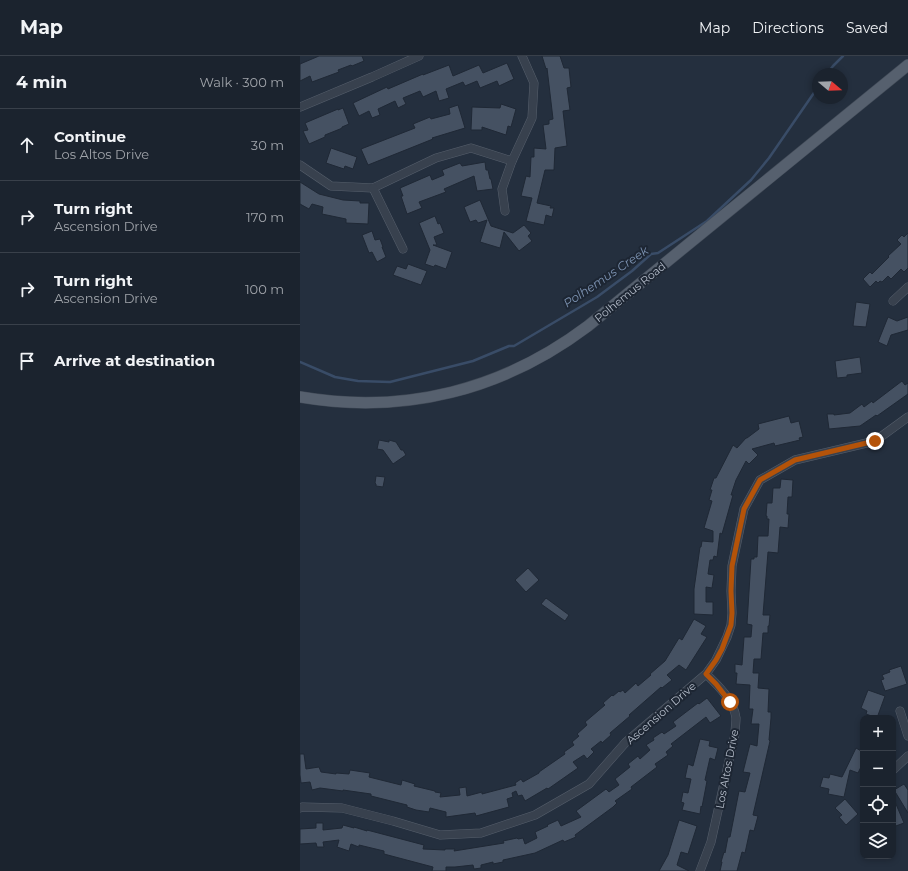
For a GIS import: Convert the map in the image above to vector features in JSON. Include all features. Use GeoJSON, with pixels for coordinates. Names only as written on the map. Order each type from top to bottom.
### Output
{"type":"FeatureCollection","features":[{"type":"Feature","properties":{"kind":"main road","name":"Polhemus Road"},"geometry":{"type":"LineString","coordinates":[[300,397],[335,402],[366,403],[397,402],[429,398],[460,391],[492,380],[525,366],[557,349],[588,326],[908,65]]}},
{"type":"Feature","properties":{"kind":"street"},"geometry":{"type":"LineString","coordinates":[[300,107],[419,56]]}},
{"type":"Feature","properties":{"kind":"street"},"geometry":{"type":"LineString","coordinates":[[505,211],[502,189],[512,161],[532,118],[534,83],[522,56]]}},
{"type":"Feature","properties":{"kind":"street"},"geometry":{"type":"LineString","coordinates":[[300,165],[331,186],[374,188],[436,158],[471,148],[512,161]]}},
{"type":"Feature","properties":{"kind":"street"},"geometry":{"type":"LineString","coordinates":[[374,188],[403,249]]}},
{"type":"Feature","properties":{"kind":"street"},"geometry":{"type":"LineString","coordinates":[[892,302],[908,287]]}},
{"type":"Feature","properties":{"kind":"street","name":"Ascension Drive"},"geometry":{"type":"LineString","coordinates":[[300,808],[342,808],[440,835],[481,834],[535,815],[589,784],[626,742],[706,674],[716,660],[731,625],[732,566],[744,509],[760,480],[795,460],[875,441],[908,417]]}},
{"type":"Feature","properties":{"kind":"street","name":"Los Altos Drive"},"geometry":{"type":"LineString","coordinates":[[700,871],[711,842],[736,729],[736,718],[730,702],[706,674]]}},
{"type":"Feature","properties":{"kind":"street"},"geometry":{"type":"LineString","coordinates":[[900,711],[908,736]]}},
{"type":"Feature","properties":{"kind":"street"},"geometry":{"type":"LineString","coordinates":[[896,767],[908,756]]}},
{"type":"Feature","properties":{"kind":"building"},"geometry":{"type":"Polygon","coordinates":[[[319,56],[362,56],[364,61],[338,70],[339,72],[312,82],[310,76],[300,81],[300,64],[319,56]]]}},
{"type":"Feature","properties":{"kind":"building"},"geometry":{"type":"Polygon","coordinates":[[[542,56],[560,56],[564,68],[569,68],[571,87],[567,88],[570,110],[563,111],[567,146],[555,148],[554,170],[545,170],[537,203],[554,208],[552,217],[546,215],[544,225],[526,221],[532,198],[521,196],[526,176],[530,177],[531,157],[534,157],[534,148],[546,149],[543,125],[549,124],[549,120],[553,119],[547,68],[546,69],[542,56]]]}},
{"type":"Feature","properties":{"kind":"building"},"geometry":{"type":"Polygon","coordinates":[[[507,63],[514,79],[499,86],[497,81],[480,88],[477,81],[465,86],[463,82],[446,89],[449,98],[439,101],[436,91],[423,97],[420,91],[403,98],[406,104],[398,108],[395,101],[378,109],[380,115],[372,118],[369,111],[359,116],[353,103],[387,87],[388,89],[449,65],[453,76],[479,65],[483,73],[507,63]]]}},
{"type":"Feature","properties":{"kind":"building"},"geometry":{"type":"Polygon","coordinates":[[[501,104],[516,109],[511,127],[508,126],[506,135],[482,127],[482,130],[471,130],[472,107],[500,108],[501,104]]]}},
{"type":"Feature","properties":{"kind":"building"},"geometry":{"type":"Polygon","coordinates":[[[458,105],[465,128],[432,138],[433,139],[368,165],[361,149],[415,128],[413,124],[430,117],[431,119],[450,114],[449,108],[458,105]]]}},
{"type":"Feature","properties":{"kind":"building"},"geometry":{"type":"Polygon","coordinates":[[[343,108],[349,124],[309,144],[303,131],[308,130],[305,123],[343,108]]]}},
{"type":"Feature","properties":{"kind":"building"},"geometry":{"type":"Polygon","coordinates":[[[331,148],[357,157],[353,169],[345,166],[344,169],[326,163],[331,148]]]}},
{"type":"Feature","properties":{"kind":"building"},"geometry":{"type":"Polygon","coordinates":[[[485,162],[486,170],[488,170],[493,189],[477,191],[474,176],[444,189],[446,192],[419,202],[422,208],[407,214],[400,188],[430,175],[432,180],[444,175],[442,170],[460,163],[462,166],[485,162]]]}},
{"type":"Feature","properties":{"kind":"building"},"geometry":{"type":"Polygon","coordinates":[[[300,182],[319,194],[343,200],[369,203],[368,224],[346,223],[346,219],[322,214],[323,207],[312,204],[309,209],[300,204],[300,182]]]}},
{"type":"Feature","properties":{"kind":"building"},"geometry":{"type":"Polygon","coordinates":[[[480,200],[491,226],[513,233],[524,225],[531,233],[528,236],[532,241],[519,251],[504,232],[500,248],[480,242],[487,220],[478,223],[476,220],[470,222],[464,207],[480,200]]]}},
{"type":"Feature","properties":{"kind":"building"},"geometry":{"type":"Polygon","coordinates":[[[435,216],[444,233],[434,237],[437,245],[433,245],[452,252],[446,269],[435,265],[434,267],[425,264],[430,250],[419,223],[435,216]]]}},
{"type":"Feature","properties":{"kind":"building"},"geometry":{"type":"Polygon","coordinates":[[[372,231],[375,240],[380,239],[386,257],[377,262],[372,252],[369,253],[362,235],[372,231]]]}},
{"type":"Feature","properties":{"kind":"building"},"geometry":{"type":"Polygon","coordinates":[[[908,233],[908,268],[904,272],[901,269],[891,279],[888,276],[882,282],[880,281],[878,283],[876,281],[870,287],[863,279],[870,272],[872,274],[889,257],[888,256],[901,244],[897,240],[902,235],[904,237],[908,233]]]}},
{"type":"Feature","properties":{"kind":"building"},"geometry":{"type":"Polygon","coordinates":[[[408,264],[427,271],[421,285],[393,275],[397,266],[406,269],[408,264]]]}},
{"type":"Feature","properties":{"kind":"building"},"geometry":{"type":"Polygon","coordinates":[[[856,302],[870,304],[866,327],[853,326],[856,302]]]}},
{"type":"Feature","properties":{"kind":"building"},"geometry":{"type":"Polygon","coordinates":[[[888,317],[897,321],[908,317],[908,330],[891,335],[887,346],[878,342],[888,317]]]}},
{"type":"Feature","properties":{"kind":"building"},"geometry":{"type":"Polygon","coordinates":[[[860,357],[862,373],[837,378],[835,361],[860,357]]]}},
{"type":"Feature","properties":{"kind":"building"},"geometry":{"type":"Polygon","coordinates":[[[902,381],[905,385],[908,383],[908,394],[877,416],[876,415],[860,426],[829,429],[827,414],[834,415],[850,413],[862,404],[864,407],[872,401],[873,403],[902,381]]]}},
{"type":"Feature","properties":{"kind":"building"},"geometry":{"type":"Polygon","coordinates":[[[789,416],[791,423],[799,421],[803,437],[799,438],[800,440],[775,446],[774,443],[752,449],[758,455],[749,464],[746,461],[736,480],[722,534],[720,533],[717,557],[714,556],[713,560],[710,560],[708,574],[714,575],[712,588],[706,587],[706,602],[713,602],[713,615],[694,614],[694,589],[700,547],[702,541],[713,542],[713,531],[704,528],[712,501],[709,500],[712,490],[710,490],[714,478],[716,478],[733,445],[737,448],[746,438],[759,429],[758,424],[789,416]]]}},
{"type":"Feature","properties":{"kind":"building"},"geometry":{"type":"Polygon","coordinates":[[[379,440],[396,442],[406,455],[393,464],[383,450],[377,449],[379,440]]]}},
{"type":"Feature","properties":{"kind":"building"},"geometry":{"type":"Polygon","coordinates":[[[376,476],[385,477],[383,487],[376,486],[376,476]]]}},
{"type":"Feature","properties":{"kind":"building"},"geometry":{"type":"Polygon","coordinates":[[[781,479],[793,480],[792,497],[788,497],[788,528],[780,527],[778,553],[768,552],[763,615],[770,615],[769,626],[768,633],[763,633],[761,659],[754,659],[753,673],[759,673],[758,688],[769,689],[768,712],[771,712],[770,741],[753,815],[758,816],[754,831],[750,830],[745,853],[742,852],[737,871],[720,871],[728,837],[730,837],[739,791],[745,792],[750,773],[743,772],[750,744],[757,746],[759,724],[751,724],[753,709],[749,709],[750,685],[736,684],[737,673],[735,673],[735,664],[742,665],[744,637],[751,637],[752,625],[747,624],[751,559],[757,557],[758,536],[768,536],[769,519],[767,519],[766,516],[767,503],[772,503],[773,488],[780,488],[781,479]]]}},
{"type":"Feature","properties":{"kind":"building"},"geometry":{"type":"Polygon","coordinates":[[[528,568],[539,580],[526,592],[515,580],[528,568]]]}},
{"type":"Feature","properties":{"kind":"building"},"geometry":{"type":"Polygon","coordinates":[[[546,598],[569,615],[565,621],[541,604],[546,598]]]}},
{"type":"Feature","properties":{"kind":"building"},"geometry":{"type":"Polygon","coordinates":[[[694,619],[706,626],[701,634],[707,637],[686,670],[679,665],[667,675],[672,680],[662,688],[661,687],[629,715],[630,716],[610,733],[611,735],[602,743],[601,741],[591,749],[594,752],[587,759],[584,755],[573,762],[578,768],[548,789],[547,788],[525,801],[522,795],[518,796],[516,791],[512,793],[513,797],[507,799],[509,807],[476,816],[475,813],[446,817],[446,812],[430,808],[429,812],[416,810],[407,807],[407,805],[371,796],[371,794],[320,788],[312,790],[310,782],[301,783],[300,754],[304,754],[306,769],[319,767],[321,772],[336,774],[349,774],[350,770],[370,773],[369,777],[401,785],[402,780],[415,784],[414,786],[441,793],[440,797],[460,795],[459,788],[466,787],[467,796],[482,792],[482,794],[516,785],[515,783],[521,779],[523,782],[539,773],[565,754],[564,752],[574,745],[572,742],[579,736],[577,734],[587,725],[585,722],[605,705],[603,703],[612,695],[613,696],[619,691],[620,692],[623,690],[625,693],[636,683],[638,686],[651,675],[650,674],[665,661],[679,638],[682,640],[694,619]]]}},
{"type":"Feature","properties":{"kind":"building"},"geometry":{"type":"Polygon","coordinates":[[[901,666],[907,684],[885,691],[881,680],[884,679],[882,675],[890,672],[889,670],[901,666]]]}},
{"type":"Feature","properties":{"kind":"building"},"geometry":{"type":"Polygon","coordinates":[[[868,690],[885,696],[878,715],[866,714],[867,711],[861,708],[868,690]]]}},
{"type":"Feature","properties":{"kind":"building"},"geometry":{"type":"Polygon","coordinates":[[[707,698],[721,716],[710,723],[706,717],[671,744],[673,746],[666,752],[668,755],[655,764],[657,767],[631,787],[632,789],[615,801],[617,803],[613,807],[575,835],[576,837],[564,842],[563,840],[535,853],[503,860],[503,862],[493,864],[493,862],[481,865],[481,868],[474,869],[473,865],[446,867],[446,871],[432,871],[433,867],[384,854],[384,851],[359,845],[359,847],[351,844],[349,851],[337,847],[339,840],[323,842],[324,847],[317,847],[316,843],[300,844],[300,829],[316,828],[316,823],[323,823],[323,830],[342,828],[343,825],[354,827],[424,845],[423,849],[455,849],[454,851],[504,843],[503,841],[517,838],[523,838],[525,844],[537,838],[535,832],[548,826],[547,825],[558,820],[561,826],[581,817],[576,811],[606,789],[609,792],[619,785],[615,779],[630,767],[628,764],[638,756],[640,759],[650,750],[646,745],[654,740],[653,738],[662,732],[664,734],[676,726],[673,722],[707,698]]]}},
{"type":"Feature","properties":{"kind":"building"},"geometry":{"type":"Polygon","coordinates":[[[700,739],[710,741],[709,746],[718,748],[715,760],[710,758],[700,814],[682,810],[684,803],[681,802],[683,792],[688,793],[691,779],[685,778],[688,764],[693,766],[700,739]]]}},
{"type":"Feature","properties":{"kind":"building"},"geometry":{"type":"Polygon","coordinates":[[[856,748],[860,750],[860,769],[858,773],[850,770],[844,797],[828,794],[829,789],[820,787],[823,777],[829,778],[830,774],[842,777],[856,748]]]}},
{"type":"Feature","properties":{"kind":"building"},"geometry":{"type":"Polygon","coordinates":[[[904,784],[908,790],[908,813],[896,793],[896,789],[904,784]]]}},
{"type":"Feature","properties":{"kind":"building"},"geometry":{"type":"Polygon","coordinates":[[[845,799],[858,814],[846,825],[839,817],[842,815],[835,808],[845,799]]]}},
{"type":"Feature","properties":{"kind":"building"},"geometry":{"type":"Polygon","coordinates":[[[896,804],[904,823],[896,826],[896,804]]]}},
{"type":"Feature","properties":{"kind":"building"},"geometry":{"type":"Polygon","coordinates":[[[679,820],[697,826],[688,854],[681,852],[677,865],[689,871],[659,871],[668,855],[679,820]]]}},
{"type":"Feature","properties":{"kind":"waterway","name":"Polhemus Creek"},"geometry":{"type":"LineString","coordinates":[[832,68],[843,56]]}},
{"type":"Feature","properties":{"kind":"waterway","name":"Polhemus Creek"},"geometry":{"type":"LineString","coordinates":[[300,362],[335,377],[358,381],[390,382],[473,361],[509,346],[514,346],[597,297],[632,271],[651,254],[658,253],[707,221],[751,180],[769,158],[812,96]]}},
{"type":"Feature","properties":{"kind":"route"},"geometry":{"type":"LineString","coordinates":[[730,702],[706,674],[722,649],[731,625],[732,566],[744,509],[760,480],[795,460],[875,441]]}}]}
